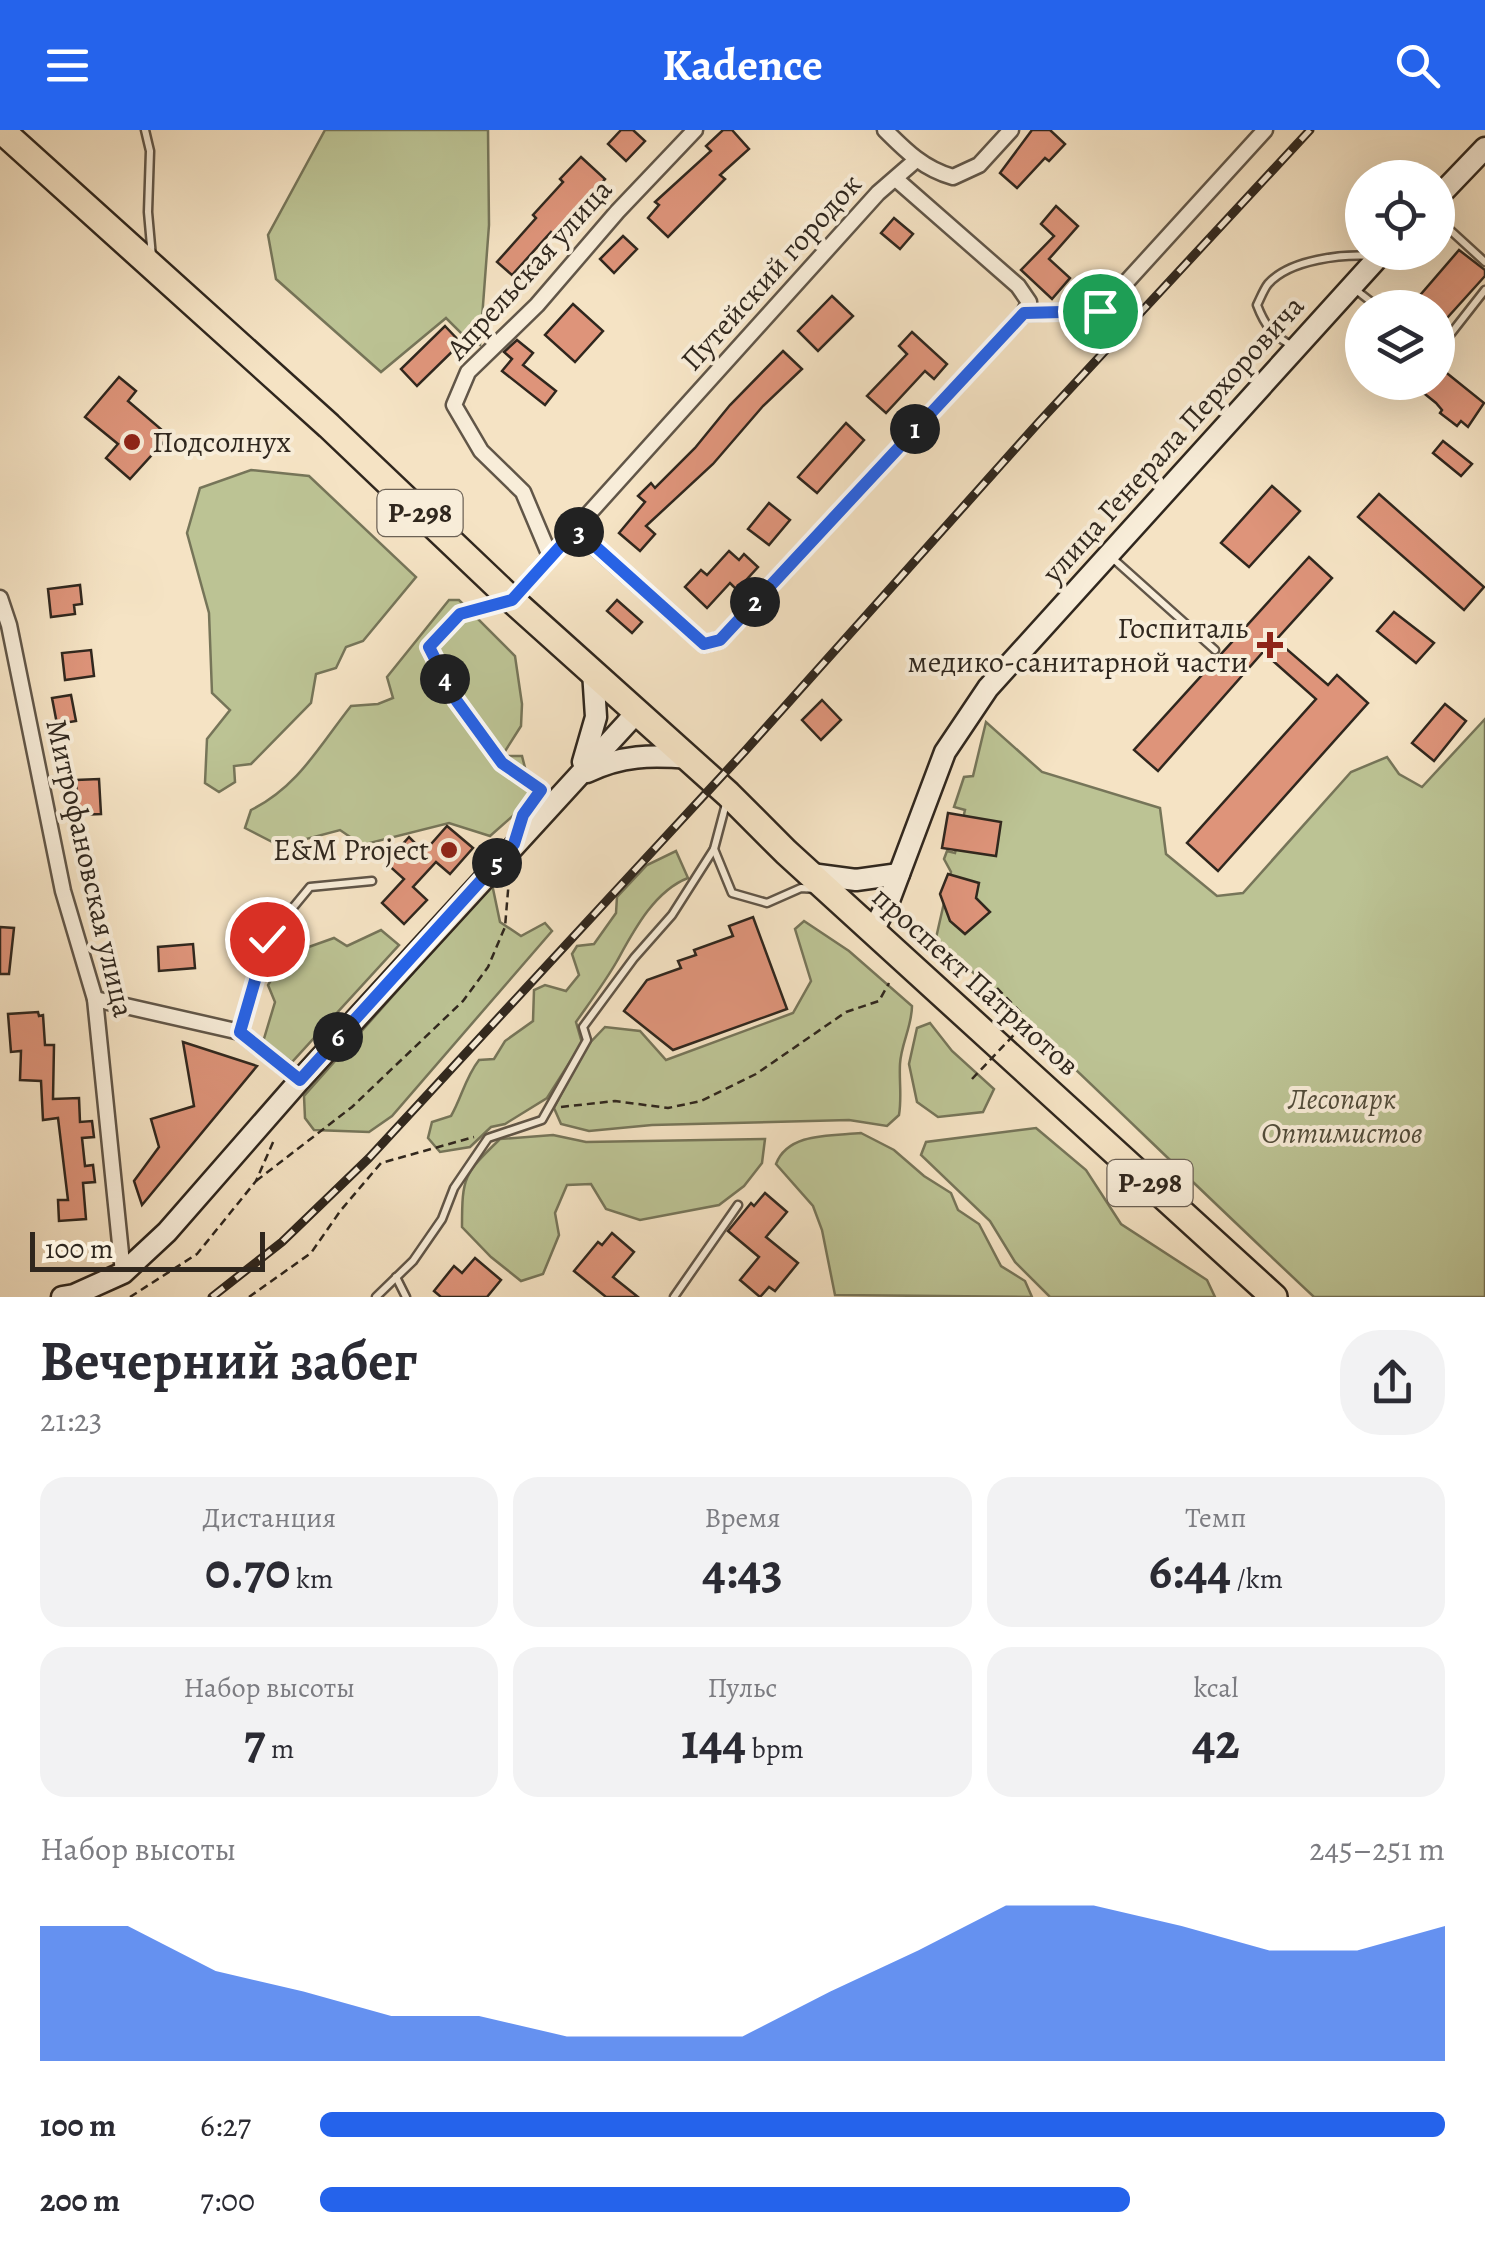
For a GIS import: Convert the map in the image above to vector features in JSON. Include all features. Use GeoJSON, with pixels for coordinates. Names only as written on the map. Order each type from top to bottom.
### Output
{"type":"FeatureCollection","features":[{"type":"Feature","properties":{"kind":"highway","name":"Р-298"},"geometry":{"type":"LineString","coordinates":[[1,130],[153,264],[512,600],[638,711]]}},
{"type":"Feature","properties":{"kind":"highway","name":"проспект Патриотов"},"geometry":{"type":"LineString","coordinates":[[638,711],[1272,1297]]}},
{"type":"Feature","properties":{"kind":"street","name":"Апрельская улица"},"geometry":{"type":"LineString","coordinates":[[550,556],[524,492],[481,451],[454,404],[468,372],[536,305],[695,130]]}},
{"type":"Feature","properties":{"kind":"street"},"geometry":{"type":"LineString","coordinates":[[885,130],[916,160],[953,177],[979,165],[1011,130]]}},
{"type":"Feature","properties":{"kind":"street"},"geometry":{"type":"LineString","coordinates":[[576,529],[704,644],[720,640],[1024,313],[1100,311],[1264,130]]}},
{"type":"Feature","properties":{"kind":"street"},"geometry":{"type":"LineString","coordinates":[[1455,179],[1485,148]]}},
{"type":"Feature","properties":{"kind":"street"},"geometry":{"type":"LineString","coordinates":[[896,180],[916,160]]}},
{"type":"Feature","properties":{"kind":"street","name":"Путейский городок"},"geometry":{"type":"LineString","coordinates":[[512,600],[878,192],[896,180],[1018,286],[1029,302],[1024,313]]}},
{"type":"Feature","properties":{"kind":"street","name":"улица Генерала Перхоровича"},"geometry":{"type":"LineString","coordinates":[[873,932],[945,752],[988,688],[1368,270]]}},
{"type":"Feature","properties":{"kind":"street","name":"Митрофановская улица"},"geometry":{"type":"LineString","coordinates":[[0,598],[9,625],[64,891],[95,998],[124,1273]]}},
{"type":"Feature","properties":{"kind":"street"},"geometry":{"type":"LineString","coordinates":[[576,778],[596,717],[593,671]]}},
{"type":"Feature","properties":{"kind":"street"},"geometry":{"type":"LineString","coordinates":[[62,1297],[124,1273],[167,1232],[300,1080],[638,711]]}},
{"type":"Feature","properties":{"kind":"street"},"geometry":{"type":"LineString","coordinates":[[576,778],[623,758],[689,758]]}},
{"type":"Feature","properties":{"kind":"street"},"geometry":{"type":"LineString","coordinates":[[820,882],[899,874]]}},
{"type":"Feature","properties":{"kind":"street"},"geometry":{"type":"LineString","coordinates":[[95,998],[240,1032],[300,1080]]}},
{"type":"Feature","properties":{"kind":"lane"},"geometry":{"type":"LineString","coordinates":[[145,130],[150,151],[148,212],[153,264]]}},
{"type":"Feature","properties":{"kind":"lane"},"geometry":{"type":"LineString","coordinates":[[1455,234],[1485,262]]}},
{"type":"Feature","properties":{"kind":"lane"},"geometry":{"type":"LineString","coordinates":[[1297,349],[1265,326],[1257,305],[1268,284],[1286,271],[1345,254]]}},
{"type":"Feature","properties":{"kind":"lane"},"geometry":{"type":"LineString","coordinates":[[1455,328],[1485,290]]}},
{"type":"Feature","properties":{"kind":"lane"},"geometry":{"type":"LineString","coordinates":[[1109,556],[1216,650]]}},
{"type":"Feature","properties":{"kind":"lane"},"geometry":{"type":"LineString","coordinates":[[376,1297],[413,1260],[442,1219],[454,1188],[488,1138],[542,1120],[586,1040],[583,1026],[672,915],[714,849],[728,794]]}},
{"type":"Feature","properties":{"kind":"lane"},"geometry":{"type":"LineString","coordinates":[[714,849],[732,894],[767,903],[820,882]]}},
{"type":"Feature","properties":{"kind":"lane"},"geometry":{"type":"LineString","coordinates":[[240,1032],[267,939],[310,886],[372,881]]}},
{"type":"Feature","properties":{"kind":"lane"},"geometry":{"type":"LineString","coordinates":[[674,1297],[738,1205]]}},
{"type":"Feature","properties":{"kind":"lane"},"geometry":{"type":"LineString","coordinates":[[396,1278],[406,1297]]}},
{"type":"Feature","properties":{"kind":"path"},"geometry":{"type":"LineString","coordinates":[[512,600],[460,614],[429,647],[456,700],[502,763],[541,790]]}},
{"type":"Feature","properties":{"kind":"path"},"geometry":{"type":"LineString","coordinates":[[130,1297],[197,1254],[256,1181],[352,1107],[463,1001],[488,967],[506,927],[514,844]]}},
{"type":"Feature","properties":{"kind":"path"},"geometry":{"type":"LineString","coordinates":[[542,1120],[563,1106],[615,1101],[668,1108],[701,1101],[756,1074],[846,1012],[880,1002],[889,982]]}},
{"type":"Feature","properties":{"kind":"path"},"geometry":{"type":"LineString","coordinates":[[972,1079],[1028,1020],[997,988]]}},
{"type":"Feature","properties":{"kind":"path"},"geometry":{"type":"LineString","coordinates":[[256,1181],[278,1130]]}},
{"type":"Feature","properties":{"kind":"path"},"geometry":{"type":"LineString","coordinates":[[249,1297],[311,1253],[341,1210],[382,1163],[488,1134]]}},
{"type":"Feature","properties":{"kind":"green space"},"geometry":{"type":"Polygon","coordinates":[[[325,130],[488,130],[489,225],[480,345],[470,342],[446,318],[381,372],[276,279],[268,235],[325,130]]]}},
{"type":"Feature","properties":{"kind":"green space"},"geometry":{"type":"Polygon","coordinates":[[[251,470],[309,476],[416,577],[363,641],[346,647],[336,668],[316,674],[311,703],[251,764],[234,766],[235,782],[219,792],[205,783],[207,739],[230,710],[212,693],[209,613],[187,533],[200,488],[251,470]]]}},
{"type":"Feature","properties":{"kind":"green space"},"geometry":{"type":"Polygon","coordinates":[[[449,600],[459,600],[515,656],[521,726],[502,756],[522,756],[531,791],[523,807],[490,836],[449,823],[362,845],[340,830],[280,846],[245,828],[251,810],[295,777],[351,706],[378,704],[393,698],[387,677],[449,600]]]}},
{"type":"Feature","properties":{"kind":"green space","name":"Лесопарк Оптимистов"},"geometry":{"type":"Polygon","coordinates":[[[1485,719],[1485,1297],[1314,1297],[936,938],[951,872],[944,859],[947,851],[955,853],[965,810],[954,807],[964,777],[973,776],[986,722],[1042,772],[1160,808],[1166,854],[1217,896],[1243,893],[1351,772],[1387,757],[1399,774],[1422,787],[1485,719]]]}},
{"type":"Feature","properties":{"kind":"green space"},"geometry":{"type":"Polygon","coordinates":[[[676,851],[688,878],[665,892],[638,925],[576,1022],[582,1043],[547,1098],[505,1124],[491,1127],[470,1147],[440,1152],[428,1138],[432,1122],[451,1116],[479,1060],[494,1059],[505,1041],[533,1021],[534,990],[545,985],[566,991],[579,975],[572,954],[577,946],[594,944],[616,913],[617,897],[647,865],[676,851]]]}},
{"type":"Feature","properties":{"kind":"green space"},"geometry":{"type":"Polygon","coordinates":[[[492,884],[500,922],[521,936],[545,923],[552,931],[392,1116],[369,1132],[314,1130],[305,1118],[304,1096],[492,884]]]}},
{"type":"Feature","properties":{"kind":"green space"},"geometry":{"type":"Polygon","coordinates":[[[804,921],[849,951],[912,1006],[901,1057],[899,1115],[887,1126],[849,1120],[652,1125],[589,1131],[561,1124],[554,1108],[585,1048],[605,1027],[640,1031],[666,1060],[793,1013],[811,981],[795,929],[804,921]]]}},
{"type":"Feature","properties":{"kind":"green space"},"geometry":{"type":"Polygon","coordinates":[[[381,930],[399,945],[292,1062],[263,1042],[275,1002],[268,985],[286,955],[334,938],[347,946],[381,930]]]}},
{"type":"Feature","properties":{"kind":"green space"},"geometry":{"type":"Polygon","coordinates":[[[930,1023],[952,1051],[994,1089],[983,1112],[938,1117],[917,1102],[909,1064],[917,1028],[930,1023]]]}},
{"type":"Feature","properties":{"kind":"green space"},"geometry":{"type":"Polygon","coordinates":[[[1036,1128],[1086,1170],[1121,1224],[1207,1280],[1215,1297],[1050,1297],[1015,1262],[990,1221],[921,1155],[926,1142],[1036,1128]]]}},
{"type":"Feature","properties":{"kind":"green space"},"geometry":{"type":"Polygon","coordinates":[[[861,1133],[894,1150],[951,1193],[958,1210],[979,1224],[1001,1266],[1025,1281],[1032,1297],[835,1295],[813,1206],[776,1164],[790,1146],[801,1141],[861,1133]]]}},
{"type":"Feature","properties":{"kind":"green space"},"geometry":{"type":"Polygon","coordinates":[[[553,1135],[586,1142],[765,1139],[762,1163],[744,1186],[719,1205],[640,1220],[606,1209],[591,1184],[567,1185],[555,1213],[559,1235],[543,1274],[521,1281],[462,1227],[465,1186],[472,1169],[500,1139],[553,1135]]]}},
{"type":"Feature","properties":{"kind":"building"},"geometry":{"type":"Polygon","coordinates":[[[621,130],[633,130],[645,141],[626,161],[608,144],[621,130]]]}},
{"type":"Feature","properties":{"kind":"building"},"geometry":{"type":"Polygon","coordinates":[[[723,130],[732,130],[749,149],[720,175],[725,179],[668,237],[648,218],[659,205],[655,202],[711,151],[706,146],[723,130]]]}},
{"type":"Feature","properties":{"kind":"building"},"geometry":{"type":"Polygon","coordinates":[[[1032,130],[1050,130],[1065,144],[1049,161],[1045,158],[1017,188],[1000,173],[1032,130]]]}},
{"type":"Feature","properties":{"kind":"building"},"geometry":{"type":"Polygon","coordinates":[[[581,157],[605,179],[556,236],[551,232],[512,275],[497,262],[581,157]]]}},
{"type":"Feature","properties":{"kind":"building"},"geometry":{"type":"Polygon","coordinates":[[[1056,206],[1078,226],[1049,259],[1070,278],[1052,299],[1021,270],[1054,236],[1041,224],[1056,206]]]}},
{"type":"Feature","properties":{"kind":"building"},"geometry":{"type":"Polygon","coordinates":[[[894,218],[913,234],[900,249],[881,233],[894,218]]]}},
{"type":"Feature","properties":{"kind":"building"},"geometry":{"type":"Polygon","coordinates":[[[623,236],[637,249],[614,273],[600,259],[623,236]]]}},
{"type":"Feature","properties":{"kind":"building"},"geometry":{"type":"Polygon","coordinates":[[[1459,250],[1485,270],[1485,276],[1455,309],[1455,290],[1425,290],[1442,270],[1455,270],[1455,255],[1459,250]]]}},
{"type":"Feature","properties":{"kind":"building"},"geometry":{"type":"Polygon","coordinates":[[[832,296],[853,316],[818,351],[798,331],[832,296]]]}},
{"type":"Feature","properties":{"kind":"building"},"geometry":{"type":"Polygon","coordinates":[[[573,304],[603,331],[575,362],[545,335],[573,304]]]}},
{"type":"Feature","properties":{"kind":"building"},"geometry":{"type":"Polygon","coordinates":[[[445,326],[461,343],[417,386],[401,369],[445,326]]]}},
{"type":"Feature","properties":{"kind":"building"},"geometry":{"type":"Polygon","coordinates":[[[912,332],[947,364],[934,379],[925,371],[886,413],[867,396],[907,354],[899,346],[912,332]]]}},
{"type":"Feature","properties":{"kind":"building"},"geometry":{"type":"Polygon","coordinates":[[[517,340],[533,353],[523,365],[556,391],[545,405],[502,371],[512,359],[504,352],[517,340]]]}},
{"type":"Feature","properties":{"kind":"building"},"geometry":{"type":"Polygon","coordinates":[[[783,351],[802,369],[763,406],[713,464],[646,526],[655,534],[640,551],[619,533],[645,502],[638,496],[651,483],[655,488],[695,448],[783,351]]]}},
{"type":"Feature","properties":{"kind":"building"},"geometry":{"type":"Polygon","coordinates":[[[119,377],[136,391],[128,401],[169,436],[130,479],[106,458],[118,444],[85,417],[119,377]]]}},
{"type":"Feature","properties":{"kind":"building"},"geometry":{"type":"Polygon","coordinates":[[[1455,380],[1484,403],[1468,427],[1461,421],[1457,426],[1440,413],[1432,400],[1455,400],[1455,380]]]}},
{"type":"Feature","properties":{"kind":"building"},"geometry":{"type":"Polygon","coordinates":[[[846,423],[864,440],[817,493],[798,477],[846,423]]]}},
{"type":"Feature","properties":{"kind":"building"},"geometry":{"type":"Polygon","coordinates":[[[1443,441],[1472,464],[1461,476],[1433,453],[1443,441]]]}},
{"type":"Feature","properties":{"kind":"building"},"geometry":{"type":"Polygon","coordinates":[[[1272,486],[1300,511],[1249,567],[1221,543],[1272,486]]]}},
{"type":"Feature","properties":{"kind":"building"},"geometry":{"type":"Polygon","coordinates":[[[1379,494],[1484,587],[1464,610],[1358,517],[1379,494]]]}},
{"type":"Feature","properties":{"kind":"building"},"geometry":{"type":"Polygon","coordinates":[[[769,503],[790,520],[769,545],[748,529],[769,503]]]}},
{"type":"Feature","properties":{"kind":"building"},"geometry":{"type":"Polygon","coordinates":[[[729,551],[739,560],[744,554],[758,567],[737,590],[730,583],[707,608],[685,587],[701,570],[707,575],[729,551]]]}},
{"type":"Feature","properties":{"kind":"building"},"geometry":{"type":"Polygon","coordinates":[[[1309,557],[1332,578],[1276,640],[1328,685],[1337,675],[1368,703],[1218,871],[1187,843],[1316,699],[1263,652],[1158,771],[1134,750],[1309,557]]]}},
{"type":"Feature","properties":{"kind":"building"},"geometry":{"type":"Polygon","coordinates":[[[80,585],[82,604],[74,605],[75,614],[51,617],[48,589],[80,585]]]}},
{"type":"Feature","properties":{"kind":"building"},"geometry":{"type":"Polygon","coordinates":[[[617,600],[642,622],[632,633],[607,611],[617,600]]]}},
{"type":"Feature","properties":{"kind":"building"},"geometry":{"type":"Polygon","coordinates":[[[1394,612],[1434,643],[1416,663],[1377,631],[1394,612]]]}},
{"type":"Feature","properties":{"kind":"building"},"geometry":{"type":"Polygon","coordinates":[[[91,650],[94,676],[65,680],[62,653],[91,650]]]}},
{"type":"Feature","properties":{"kind":"building"},"geometry":{"type":"Polygon","coordinates":[[[71,695],[76,721],[57,724],[52,698],[71,695]]]}},
{"type":"Feature","properties":{"kind":"building"},"geometry":{"type":"Polygon","coordinates":[[[822,700],[841,720],[821,740],[802,720],[822,700]]]}},
{"type":"Feature","properties":{"kind":"building"},"geometry":{"type":"Polygon","coordinates":[[[1445,704],[1466,721],[1434,761],[1412,743],[1445,704]]]}},
{"type":"Feature","properties":{"kind":"building"},"geometry":{"type":"Polygon","coordinates":[[[99,779],[101,814],[78,815],[76,780],[99,779]]]}},
{"type":"Feature","properties":{"kind":"building"},"geometry":{"type":"Polygon","coordinates":[[[948,813],[1001,822],[996,856],[942,848],[948,813]]]}},
{"type":"Feature","properties":{"kind":"building"},"geometry":{"type":"Polygon","coordinates":[[[447,826],[473,848],[450,874],[436,862],[413,887],[427,900],[404,924],[382,903],[404,879],[386,863],[409,837],[424,852],[447,826]]]}},
{"type":"Feature","properties":{"kind":"building"},"geometry":{"type":"Polygon","coordinates":[[[948,874],[979,883],[976,898],[990,912],[965,934],[950,921],[940,894],[948,874]]]}},
{"type":"Feature","properties":{"kind":"building"},"geometry":{"type":"Polygon","coordinates":[[[753,917],[787,1009],[673,1050],[624,1011],[647,980],[681,968],[678,961],[696,955],[694,950],[733,936],[729,926],[753,917]]]}},
{"type":"Feature","properties":{"kind":"building"},"geometry":{"type":"Polygon","coordinates":[[[0,927],[14,928],[9,974],[0,974],[0,927]]]}},
{"type":"Feature","properties":{"kind":"building"},"geometry":{"type":"Polygon","coordinates":[[[193,944],[195,968],[159,971],[158,947],[193,944]]]}},
{"type":"Feature","properties":{"kind":"building"},"geometry":{"type":"Polygon","coordinates":[[[8,1014],[43,1015],[45,1045],[54,1045],[53,1099],[79,1098],[80,1122],[92,1121],[94,1137],[82,1138],[85,1166],[93,1165],[95,1182],[83,1183],[86,1219],[59,1221],[58,1200],[68,1200],[58,1118],[43,1120],[41,1081],[20,1080],[21,1051],[11,1052],[8,1014]]]}},
{"type":"Feature","properties":{"kind":"building"},"geometry":{"type":"Polygon","coordinates":[[[183,1042],[257,1066],[142,1205],[134,1181],[159,1147],[151,1119],[194,1106],[183,1042]]]}},
{"type":"Feature","properties":{"kind":"building"},"geometry":{"type":"Polygon","coordinates":[[[765,1193],[787,1212],[766,1237],[798,1263],[775,1291],[769,1287],[760,1297],[740,1280],[759,1257],[728,1231],[751,1203],[754,1206],[765,1193]]]}},
{"type":"Feature","properties":{"kind":"building"},"geometry":{"type":"Polygon","coordinates":[[[612,1233],[634,1252],[613,1277],[638,1297],[606,1297],[574,1271],[598,1242],[602,1245],[612,1233]]]}},
{"type":"Feature","properties":{"kind":"building"},"geometry":{"type":"Polygon","coordinates":[[[475,1258],[501,1280],[487,1297],[441,1297],[434,1291],[454,1266],[462,1273],[475,1258]]]}},
{"type":"Feature","properties":{"kind":"railway"},"geometry":{"type":"LineString","coordinates":[[212,1297],[282,1242],[369,1158],[1310,130]]}},
{"type":"Feature","properties":{"kind":"place","name":"Подсолнух"},"geometry":{"type":"Point","coordinates":[132,442]}},
{"type":"Feature","properties":{"kind":"place","name":"Госпиталь медико-санитарной части"},"geometry":{"type":"Point","coordinates":[1270,645]}},
{"type":"Feature","properties":{"kind":"place","name":"E&M Project"},"geometry":{"type":"Point","coordinates":[449,850]}},
{"type":"Feature","properties":{"kind":"route"},"geometry":{"type":"LineString","coordinates":[[267,939],[240,1032],[300,1080],[514,844],[523,815],[541,790],[502,763],[456,700],[429,647],[460,614],[512,600],[576,529],[704,644],[720,640],[1024,313],[1100,311]]}}]}
